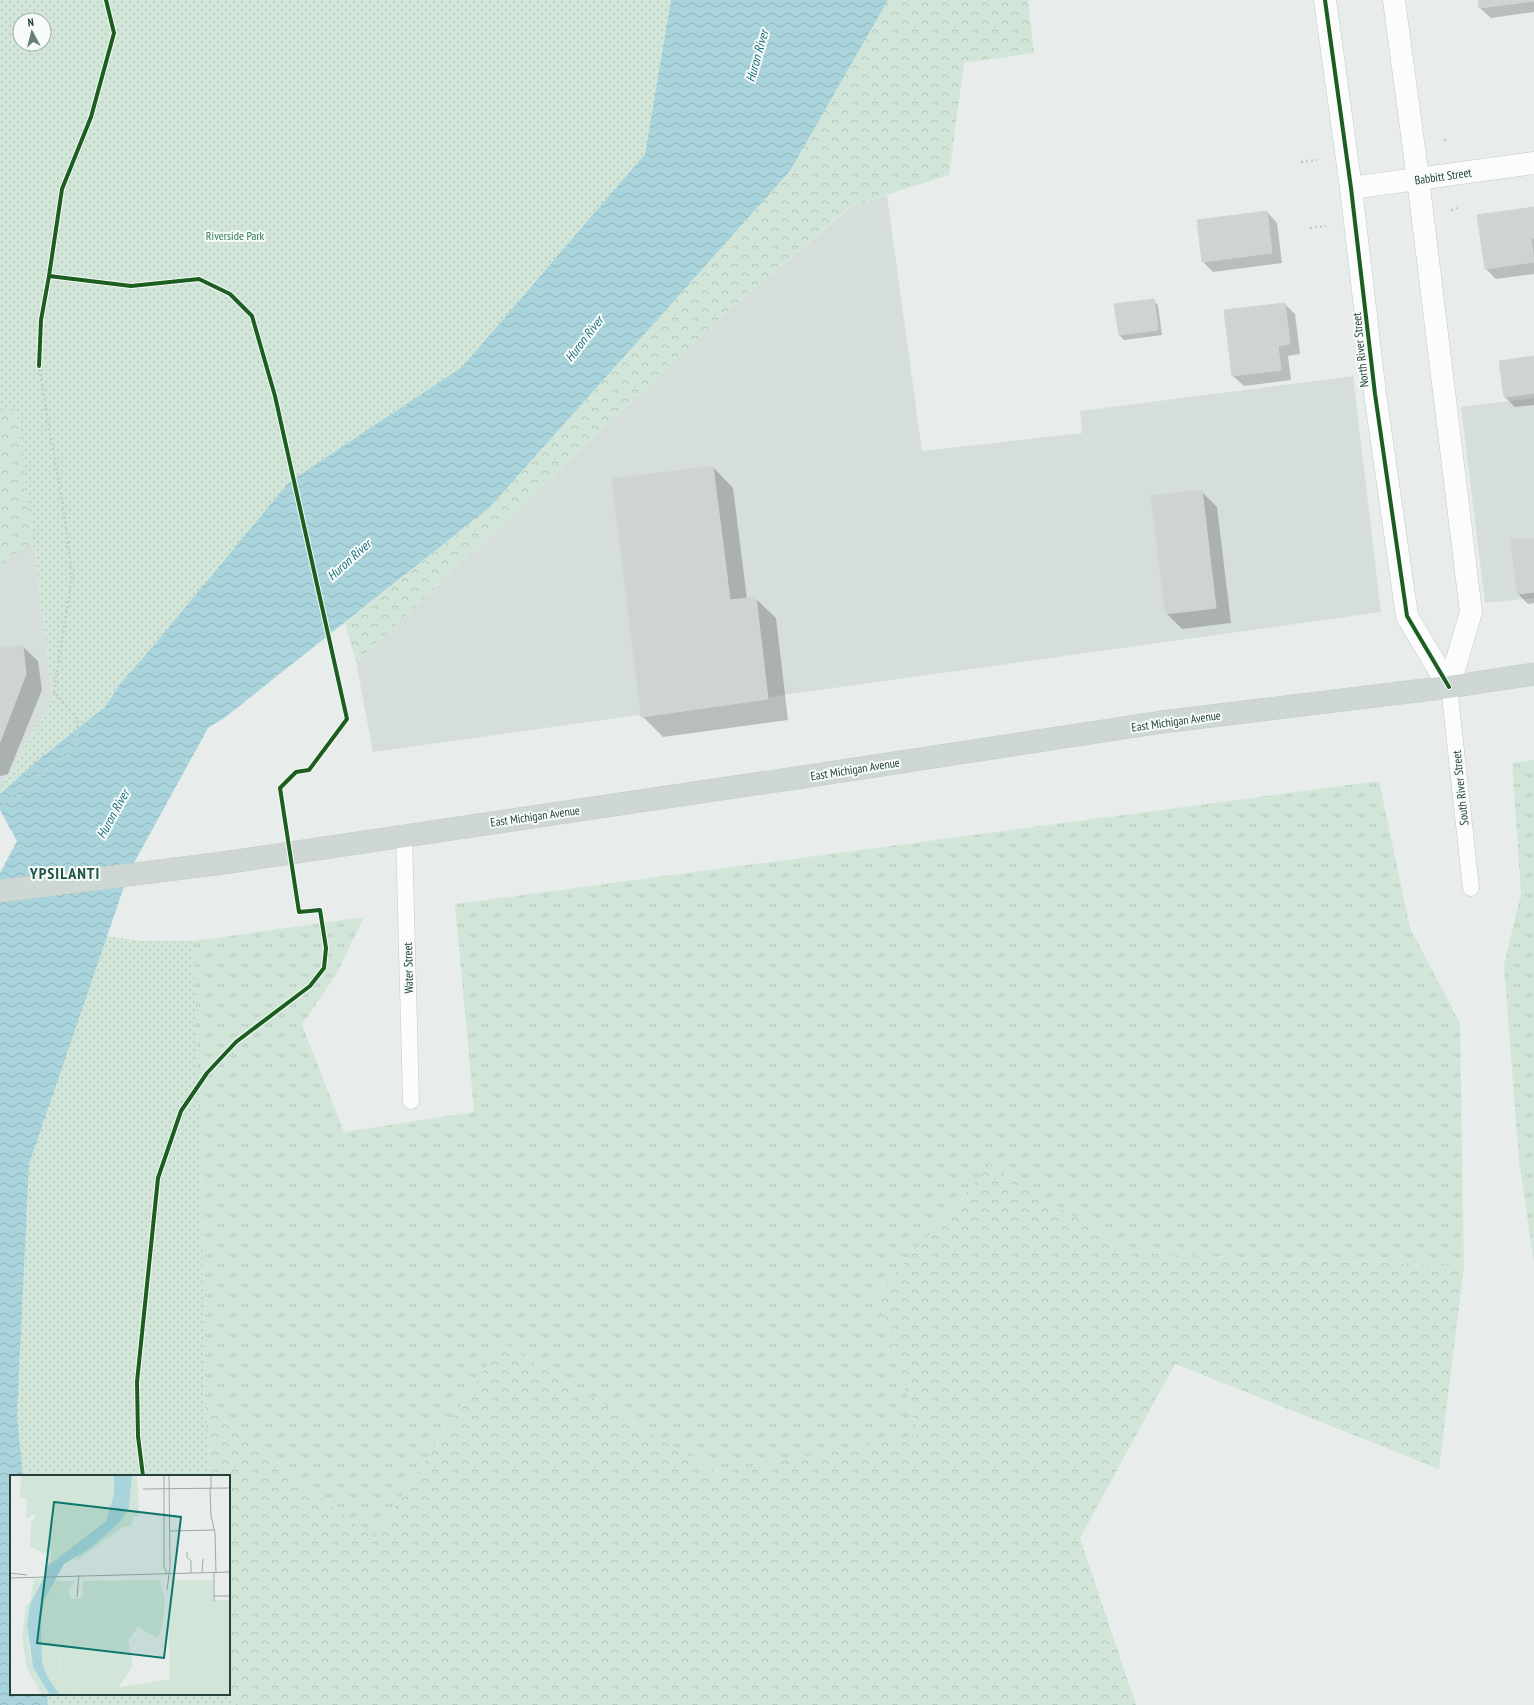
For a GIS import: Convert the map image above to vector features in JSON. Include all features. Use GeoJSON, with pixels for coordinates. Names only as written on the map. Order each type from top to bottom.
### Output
{"type":"FeatureCollection","features":[{"type":"Feature","properties":{"kind":"main road","name":"East Michigan Avenue"},"geometry":{"type":"LineString","coordinates":[[0,890],[177,869],[1162,722],[1449,687],[1534,674]]}},
{"type":"Feature","properties":{"kind":"street","name":"North River Street"},"geometry":{"type":"LineString","coordinates":[[1325,0],[1351,188],[1375,394],[1407,616],[1449,687]]}},
{"type":"Feature","properties":{"kind":"street"},"geometry":{"type":"LineString","coordinates":[[1394,0],[1418,179],[1471,612],[1449,687]]}},
{"type":"Feature","properties":{"kind":"street","name":"Babbitt Street"},"geometry":{"type":"LineString","coordinates":[[1351,188],[1534,163]]}},
{"type":"Feature","properties":{"kind":"lane","name":"South River Street"},"geometry":{"type":"LineString","coordinates":[[1449,687],[1471,888]]}},
{"type":"Feature","properties":{"kind":"lane","name":"Water Street"},"geometry":{"type":"LineString","coordinates":[[404,836],[411,1101]]}},
{"type":"Feature","properties":{"kind":"path"},"geometry":{"type":"LineString","coordinates":[[1302,162],[1324,159]]}},
{"type":"Feature","properties":{"kind":"path"},"geometry":{"type":"LineString","coordinates":[[0,807],[75,747],[78,720],[54,692],[72,576],[63,505],[39,366],[40,358]]}},
{"type":"Feature","properties":{"kind":"shaded area"},"geometry":{"type":"Polygon","coordinates":[[[887,195],[922,451],[1082,433],[1080,411],[1353,376],[1381,612],[373,752],[356,662],[730,309],[852,206],[887,195]]]}},
{"type":"Feature","properties":{"kind":"shaded area"},"geometry":{"type":"Polygon","coordinates":[[[1534,398],[1534,598],[1485,603],[1461,407],[1534,398]]]}},
{"type":"Feature","properties":{"kind":"shaded area"},"geometry":{"type":"Polygon","coordinates":[[[17,408],[53,699],[0,789],[0,411],[17,408]]]}},
{"type":"Feature","properties":{"kind":"green space","name":"Riverside Park"},"geometry":{"type":"Polygon","coordinates":[[[0,0],[671,0],[645,154],[462,367],[289,482],[120,684],[105,707],[38,760],[0,794],[0,789],[53,699],[17,409],[0,411],[0,0]]]}},
{"type":"Feature","properties":{"kind":"green space"},"geometry":{"type":"Polygon","coordinates":[[[888,0],[1028,0],[1034,53],[964,63],[949,175],[851,206],[730,309],[356,662],[345,623],[489,508],[790,171],[888,0]]]}},
{"type":"Feature","properties":{"kind":"green space"},"geometry":{"type":"Polygon","coordinates":[[[0,368],[77,515],[8,558],[0,569],[0,368]]]}},
{"type":"Feature","properties":{"kind":"green space"},"geometry":{"type":"Polygon","coordinates":[[[1534,760],[1534,1263],[1519,1161],[1504,965],[1521,893],[1512,763],[1534,760]]]}},
{"type":"Feature","properties":{"kind":"green space"},"geometry":{"type":"Polygon","coordinates":[[[1379,781],[1410,928],[1460,1023],[1464,1266],[1133,1253],[990,1165],[878,1293],[918,1435],[717,1473],[502,1343],[374,1539],[205,1406],[199,1117],[193,941],[364,917],[337,973],[302,1025],[344,1132],[474,1112],[455,904],[1379,781]]]}},
{"type":"Feature","properties":{"kind":"green space"},"geometry":{"type":"Polygon","coordinates":[[[106,936],[142,941],[193,941],[200,1137],[205,1406],[210,1475],[23,1475],[17,1415],[29,1164],[106,936]]]}},
{"type":"Feature","properties":{"kind":"green space"},"geometry":{"type":"Polygon","coordinates":[[[990,1165],[1133,1253],[1464,1266],[1439,1469],[1175,1364],[1080,1538],[1136,1705],[236,1705],[230,1685],[230,1475],[210,1475],[205,1406],[374,1539],[502,1343],[717,1473],[918,1435],[878,1293],[990,1165]]]}},
{"type":"Feature","properties":{"kind":"green space"},"geometry":{"type":"Polygon","coordinates":[[[230,1685],[236,1705],[48,1705],[47,1695],[230,1695],[230,1685]]]}},
{"type":"Feature","properties":{"kind":"water","name":"Huron River"},"geometry":{"type":"Polygon","coordinates":[[[671,0],[888,0],[790,171],[489,508],[224,718],[208,728],[129,872],[29,1164],[17,1415],[23,1475],[10,1475],[10,1695],[47,1695],[48,1705],[0,1705],[0,873],[17,841],[0,810],[0,794],[38,760],[105,707],[120,684],[289,482],[462,367],[645,154],[671,0]]]}},
{"type":"Feature","properties":{"kind":"building"},"geometry":{"type":"Polygon","coordinates":[[[1478,0],[1534,0],[1534,1],[1479,8],[1478,0]]]}},
{"type":"Feature","properties":{"kind":"building"},"geometry":{"type":"Polygon","coordinates":[[[1534,207],[1534,238],[1531,238],[1534,262],[1485,269],[1477,215],[1534,207]]]}},
{"type":"Feature","properties":{"kind":"building"},"geometry":{"type":"Polygon","coordinates":[[[1267,211],[1272,253],[1202,262],[1197,220],[1267,211]]]}},
{"type":"Feature","properties":{"kind":"building"},"geometry":{"type":"Polygon","coordinates":[[[1154,299],[1158,330],[1119,335],[1114,304],[1154,299]]]}},
{"type":"Feature","properties":{"kind":"building"},"geometry":{"type":"Polygon","coordinates":[[[1285,303],[1290,344],[1278,346],[1281,370],[1232,376],[1224,310],[1285,303]]]}},
{"type":"Feature","properties":{"kind":"building"},"geometry":{"type":"Polygon","coordinates":[[[1534,356],[1534,393],[1504,397],[1499,361],[1534,356]]]}},
{"type":"Feature","properties":{"kind":"building"},"geometry":{"type":"Polygon","coordinates":[[[713,466],[730,600],[756,597],[768,699],[641,717],[612,479],[713,466]]]}},
{"type":"Feature","properties":{"kind":"building"},"geometry":{"type":"Polygon","coordinates":[[[1202,490],[1216,608],[1165,614],[1151,496],[1202,490]]]}},
{"type":"Feature","properties":{"kind":"building"},"geometry":{"type":"Polygon","coordinates":[[[1534,538],[1534,592],[1517,594],[1511,540],[1534,538]]]}},
{"type":"Feature","properties":{"kind":"building"},"geometry":{"type":"Polygon","coordinates":[[[23,645],[26,674],[0,742],[0,648],[23,645]]]}},
{"type":"Feature","properties":{"kind":"cycle path"},"geometry":{"type":"LineString","coordinates":[[106,0],[114,33],[91,117],[62,189],[49,276],[131,286],[199,279],[230,294],[252,316],[275,396],[347,719],[309,770],[296,772],[280,788],[299,912],[320,910],[326,948],[324,968],[310,986],[236,1042],[207,1073],[181,1111],[158,1178],[137,1382],[138,1436],[143,1475]]}},
{"type":"Feature","properties":{"kind":"cycle path"},"geometry":{"type":"LineString","coordinates":[[1325,0],[1351,188],[1375,394],[1407,616],[1449,687]]}},
{"type":"Feature","properties":{"kind":"cycle path"},"geometry":{"type":"LineString","coordinates":[[39,366],[41,320],[49,276]]}},
{"type":"Feature","properties":{"kind":"district","name":"YPSILANTI"},"geometry":{"type":"Point","coordinates":[65,873]}}]}
